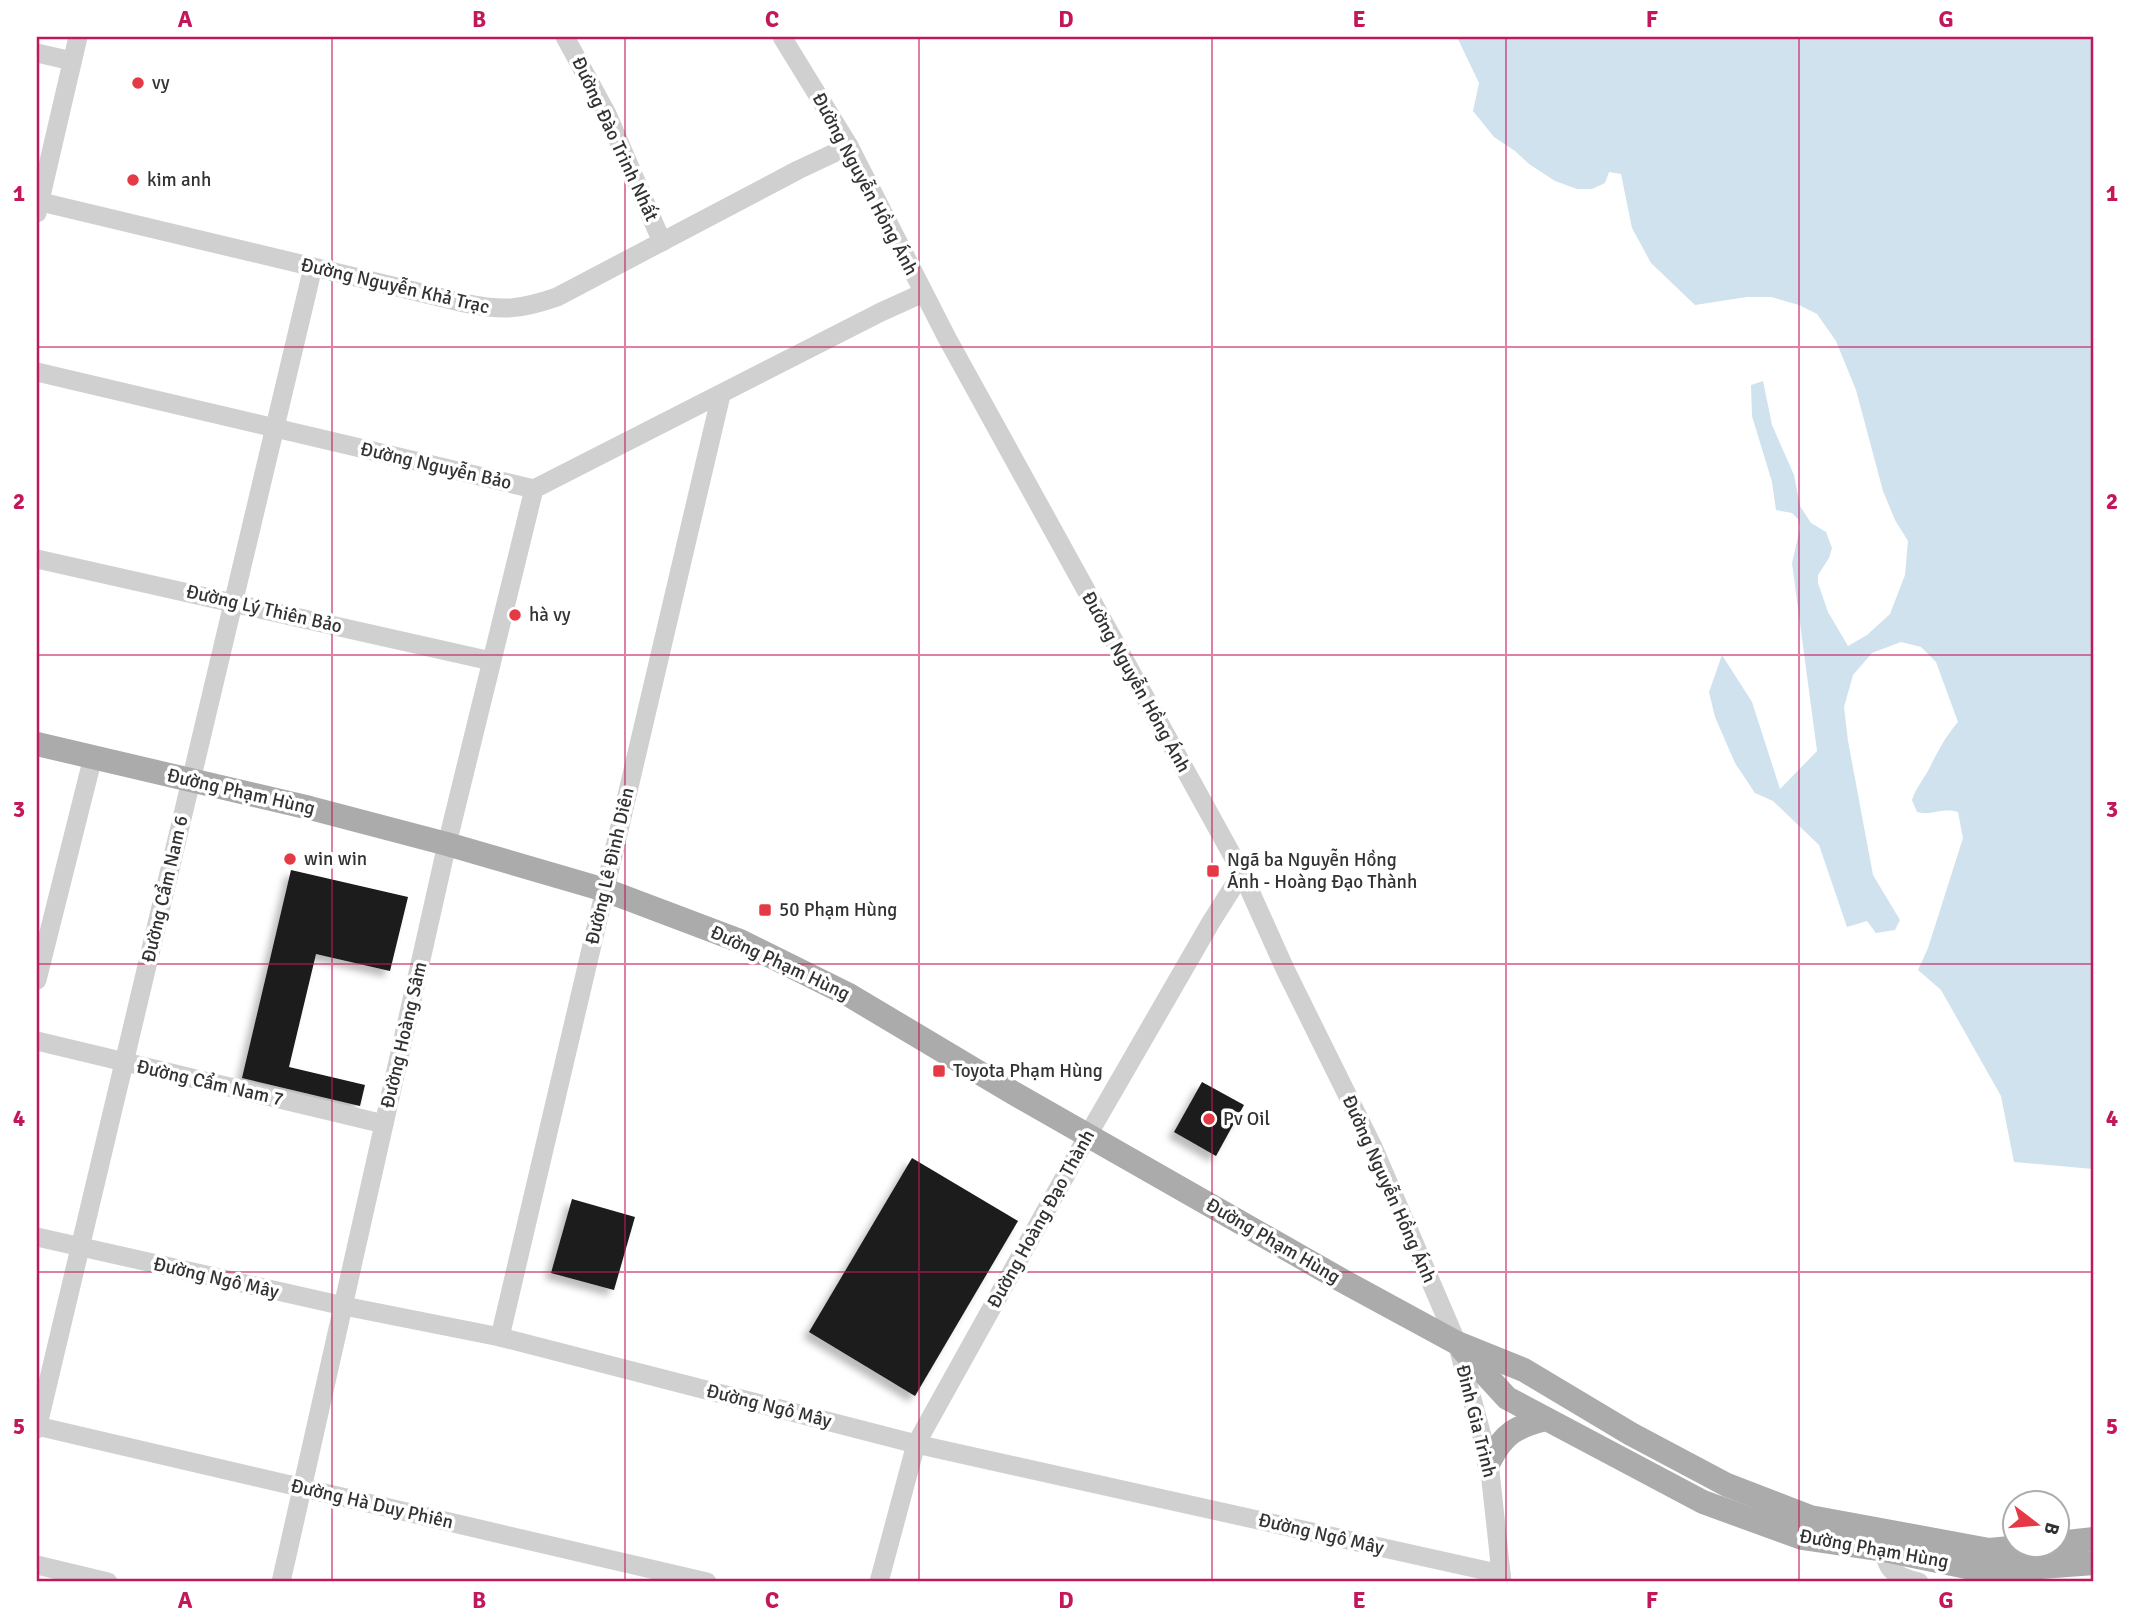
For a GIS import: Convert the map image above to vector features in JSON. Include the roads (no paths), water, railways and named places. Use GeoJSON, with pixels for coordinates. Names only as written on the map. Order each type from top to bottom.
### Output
{"type":"FeatureCollection","features":[{"type":"Feature","properties":{"kind":"main road","name":"Đường Phạm Hùng"},"geometry":{"type":"LineString","coordinates":[[37,744],[310,808],[447,844],[605,890],[740,941],[849,995],[1088,1135],[1457,1343],[1524,1370],[1631,1434],[1727,1485],[1810,1517],[1986,1570],[2094,1563]]}},
{"type":"Feature","properties":{"kind":"main road","name":"Đường Phạm Hùng"},"geometry":{"type":"LineString","coordinates":[[1457,1343],[1507,1398],[1703,1502],[1802,1538],[1884,1540],[1989,1550],[2002,1548]]}},
{"type":"Feature","properties":{"kind":"main road"},"geometry":{"type":"LineString","coordinates":[[1489,1462],[1510,1432],[1520,1426],[1546,1419]]}},
{"type":"Feature","properties":{"kind":"main road"},"geometry":{"type":"LineString","coordinates":[[2072,1541],[2094,1539]]}},
{"type":"Feature","properties":{"kind":"street"},"geometry":{"type":"LineString","coordinates":[[38,205],[78,37]]}},
{"type":"Feature","properties":{"kind":"street","name":"Đường Đào Trinh Nhất"},"geometry":{"type":"LineString","coordinates":[[565,37],[607,114],[662,242]]}},
{"type":"Feature","properties":{"kind":"street","name":"Đường Nguyễn Hồng Ánh"},"geometry":{"type":"LineString","coordinates":[[782,37],[849,146],[923,293],[1242,873],[1285,970],[1373,1147],[1457,1343]]}},
{"type":"Feature","properties":{"kind":"street"},"geometry":{"type":"LineString","coordinates":[[37,53],[72,61]]}},
{"type":"Feature","properties":{"kind":"street","name":"Đường Nguyễn Khả Trạc"},"geometry":{"type":"LineString","coordinates":[[38,205],[464,303],[495,309],[515,309],[557,298],[798,170],[849,146]]}},
{"type":"Feature","properties":{"kind":"street","name":"Đường Cẩm Nam 6"},"geometry":{"type":"LineString","coordinates":[[37,1427],[313,267]]}},
{"type":"Feature","properties":{"kind":"street","name":"Đường Nguyễn Bảo"},"geometry":{"type":"LineString","coordinates":[[37,372],[534,489],[923,293]]}},
{"type":"Feature","properties":{"kind":"street","name":"Đường Lê Đình Diên"},"geometry":{"type":"LineString","coordinates":[[499,1337],[721,395]]}},
{"type":"Feature","properties":{"kind":"street","name":"Đường Hoàng Sâm"},"geometry":{"type":"LineString","coordinates":[[281,1582],[447,844],[534,489]]}},
{"type":"Feature","properties":{"kind":"street","name":"Đường Lý Thiên Bảo"},"geometry":{"type":"LineString","coordinates":[[37,559],[491,661]]}},
{"type":"Feature","properties":{"kind":"street"},"geometry":{"type":"LineString","coordinates":[[37,979],[93,757]]}},
{"type":"Feature","properties":{"kind":"street","name":"Đường Hoàng Đạo Thành"},"geometry":{"type":"LineString","coordinates":[[879,1582],[916,1444],[1088,1135],[1242,873]]}},
{"type":"Feature","properties":{"kind":"street","name":"Đường Cẩm Nam 7"},"geometry":{"type":"LineString","coordinates":[[37,1041],[384,1124]]}},
{"type":"Feature","properties":{"kind":"street","name":"Đường Ngô Mây"},"geometry":{"type":"LineString","coordinates":[[37,1237],[344,1306],[499,1337],[916,1444],[1501,1578]]}},
{"type":"Feature","properties":{"kind":"street","name":"Đinh Gia Trinh"},"geometry":{"type":"LineString","coordinates":[[1457,1343],[1489,1462],[1501,1578]]}},
{"type":"Feature","properties":{"kind":"street","name":"Đường Hà Duy Phiên"},"geometry":{"type":"LineString","coordinates":[[37,1427],[707,1582]]}},
{"type":"Feature","properties":{"kind":"street"},"geometry":{"type":"LineString","coordinates":[[1884,1540],[1889,1568],[1903,1579],[1919,1582]]}},
{"type":"Feature","properties":{"kind":"street"},"geometry":{"type":"LineString","coordinates":[[37,1565],[108,1582]]}},
{"type":"Feature","properties":{"kind":"water"},"geometry":{"type":"Polygon","coordinates":[[[1457,37],[2094,37],[2094,1172],[2093,1169],[2014,1162],[2001,1096],[1941,990],[1918,970],[1928,948],[1963,838],[1958,812],[1917,812],[1912,800],[1943,743],[1958,722],[1936,662],[1921,647],[1901,642],[1872,653],[1853,675],[1844,707],[1873,875],[1900,920],[1895,930],[1876,933],[1867,921],[1847,927],[1819,845],[1773,801],[1755,793],[1735,763],[1715,717],[1709,692],[1722,655],[1752,702],[1780,789],[1817,751],[1792,563],[1800,528],[1798,519],[1792,513],[1776,510],[1772,482],[1752,416],[1751,385],[1763,381],[1772,425],[1794,475],[1800,506],[1811,523],[1826,532],[1832,548],[1818,575],[1818,583],[1828,612],[1848,646],[1867,635],[1890,614],[1905,575],[1908,541],[1895,520],[1883,491],[1856,390],[1836,341],[1817,314],[1799,305],[1771,297],[1747,297],[1695,305],[1651,263],[1632,228],[1621,174],[1609,172],[1605,183],[1592,189],[1577,189],[1555,181],[1494,137],[1473,111],[1479,83],[1457,37]]]}},
{"type":"Feature","properties":{"kind":"place","name":"vy"},"geometry":{"type":"Point","coordinates":[138,83]}},
{"type":"Feature","properties":{"kind":"place","name":"kim anh"},"geometry":{"type":"Point","coordinates":[133,180]}},
{"type":"Feature","properties":{"kind":"place","name":"hà vy"},"geometry":{"type":"Point","coordinates":[515,615]}},
{"type":"Feature","properties":{"kind":"place","name":"win win"},"geometry":{"type":"Point","coordinates":[290,859]}},
{"type":"Feature","properties":{"kind":"place","name":"Ngã ba Nguyễn Hồng Ánh - Hoàng Đạo Thành"},"geometry":{"type":"Point","coordinates":[1213,871]}},
{"type":"Feature","properties":{"kind":"place","name":"50 Phạm Hùng"},"geometry":{"type":"Point","coordinates":[765,910]}},
{"type":"Feature","properties":{"kind":"place","name":"Toyota Phạm Hùng"},"geometry":{"type":"Point","coordinates":[939,1071]}},
{"type":"Feature","properties":{"kind":"place","name":"Pv Oil"},"geometry":{"type":"Point","coordinates":[1209,1119]}}]}
